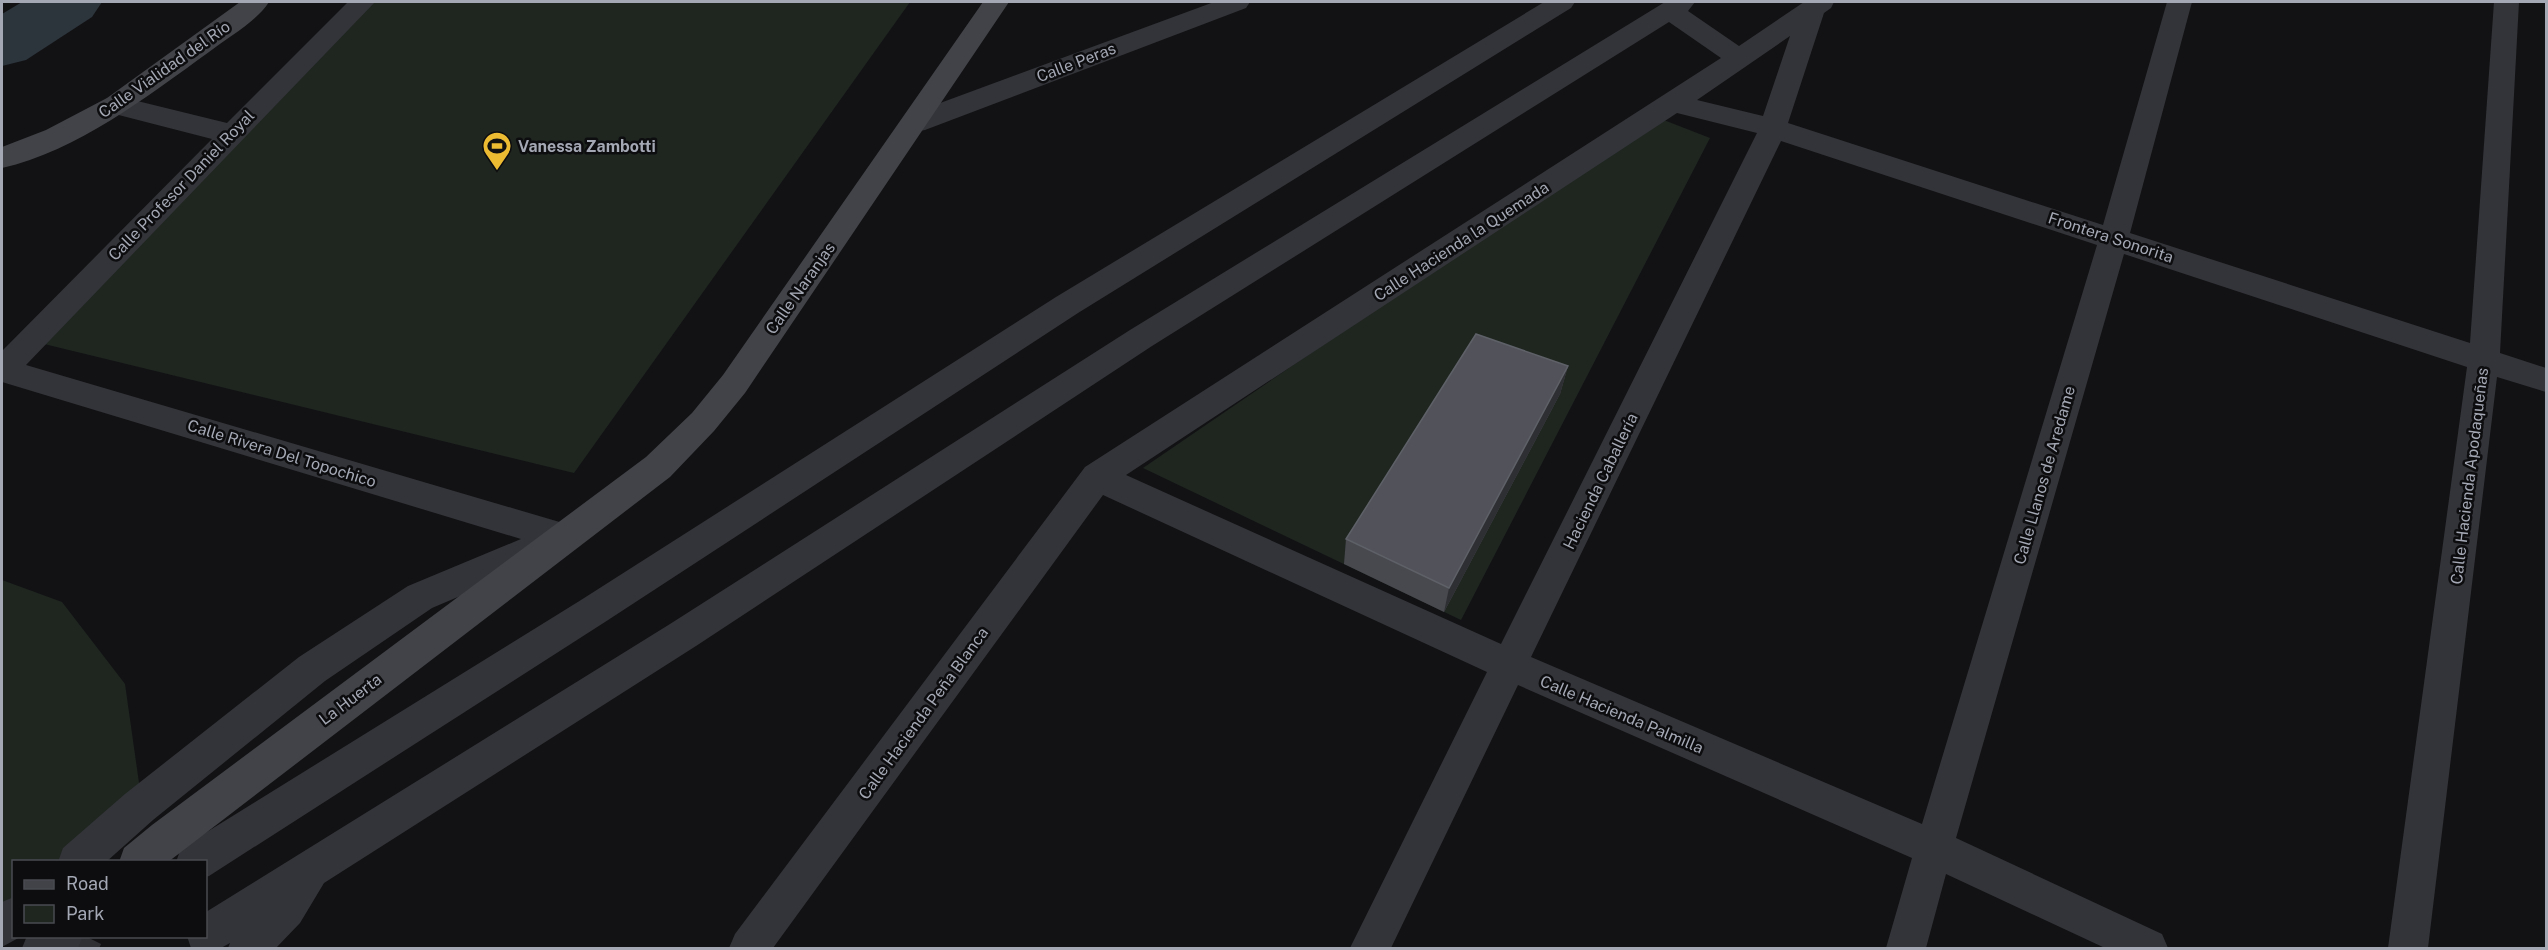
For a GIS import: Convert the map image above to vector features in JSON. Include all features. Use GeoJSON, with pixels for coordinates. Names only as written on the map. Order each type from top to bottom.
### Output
{"type":"FeatureCollection","features":[{"type":"Feature","properties":{"kind":"street","name":"Calle Vialidad del Río"},"geometry":{"type":"LineString","coordinates":[[2,158],[56,137],[117,105],[228,25],[256,2]]}},
{"type":"Feature","properties":{"kind":"street","name":"Calle Profesor Daniel Royal"},"geometry":{"type":"LineString","coordinates":[[2,370],[362,2]]}},
{"type":"Feature","properties":{"kind":"street","name":"Calle Naranjas"},"geometry":{"type":"LineString","coordinates":[[563,537],[658,466],[703,422],[734,384],[996,2]]}},
{"type":"Feature","properties":{"kind":"street","name":"Calle Peras"},"geometry":{"type":"LineString","coordinates":[[915,123],[1237,2]]}},
{"type":"Feature","properties":{"kind":"street"},"geometry":{"type":"LineString","coordinates":[[197,860],[593,611],[1067,305],[1562,2]]}},
{"type":"Feature","properties":{"kind":"street","name":"Calle Llanos de Aredame"},"geometry":{"type":"LineString","coordinates":[[1906,948],[2114,238],[2180,2]]}},
{"type":"Feature","properties":{"kind":"street","name":"Calle Hacienda Apodaqueñas"},"geometry":{"type":"LineString","coordinates":[[2408,948],[2484,359],[2507,2]]}},
{"type":"Feature","properties":{"kind":"street","name":"Calle Hacienda la Quemada"},"geometry":{"type":"LineString","coordinates":[[1097,477],[1673,104],[1818,4]]}},
{"type":"Feature","properties":{"kind":"street","name":"Hacienda Caballería"},"geometry":{"type":"LineString","coordinates":[[1370,948],[1773,128],[1818,4]]}},
{"type":"Feature","properties":{"kind":"street"},"geometry":{"type":"LineString","coordinates":[[207,934],[683,635],[1141,338],[1676,6],[1738,58]]}},
{"type":"Feature","properties":{"kind":"street","name":"Frontera Sonorita"},"geometry":{"type":"LineString","coordinates":[[1673,104],[1773,128],[2547,380]]}},
{"type":"Feature","properties":{"kind":"street","name":"Calle Vialidad del Río"},"geometry":{"type":"LineString","coordinates":[[117,105],[231,134]]}},
{"type":"Feature","properties":{"kind":"street","name":"Calle Rivera Del Topochico"},"geometry":{"type":"LineString","coordinates":[[2,370],[563,537]]}},
{"type":"Feature","properties":{"kind":"street","name":"Calle Hacienda Palmilla"},"geometry":{"type":"LineString","coordinates":[[1097,477],[1510,665],[1934,848],[2148,948]]}},
{"type":"Feature","properties":{"kind":"street","name":"Calle Hacienda Peña Blanca"},"geometry":{"type":"LineString","coordinates":[[749,948],[1097,477]]}},
{"type":"Feature","properties":{"kind":"street"},"geometry":{"type":"LineString","coordinates":[[78,860],[139,807],[312,669],[400,610],[420,597],[563,537]]}},
{"type":"Feature","properties":{"kind":"street","name":"La Huerta"},"geometry":{"type":"LineString","coordinates":[[139,860],[563,537]]}},
{"type":"Feature","properties":{"kind":"street"},"geometry":{"type":"LineString","coordinates":[[248,948],[286,909],[314,867]]}},
{"type":"Feature","properties":{"kind":"street"},"geometry":{"type":"LineString","coordinates":[[42,948],[60,938]]}},
{"type":"Feature","properties":{"kind":"street"},"geometry":{"type":"LineString","coordinates":[[184,948],[201,938]]}},
{"type":"Feature","properties":{"kind":"green space","name":"Vanessa Zambotti"},"geometry":{"type":"Polygon","coordinates":[[[374,2],[910,2],[574,473],[36,342],[374,2]]]}},
{"type":"Feature","properties":{"kind":"green space"},"geometry":{"type":"Polygon","coordinates":[[[1656,117],[1710,138],[1461,620],[1143,468],[1656,117]]]}},
{"type":"Feature","properties":{"kind":"green space"},"geometry":{"type":"Polygon","coordinates":[[[2,580],[62,602],[125,684],[141,797],[88,860],[12,860],[12,928],[2,938],[2,580]]]}},
{"type":"Feature","properties":{"kind":"building"},"geometry":{"type":"Polygon","coordinates":[[[1476,334],[1568,366],[1449,588],[1346,539],[1476,334]]]}},
{"type":"Feature","properties":{"kind":"waterway"},"geometry":{"type":"LineString","coordinates":[[2,44],[69,2]]}},
{"type":"Feature","properties":{"kind":"tunnel"},"geometry":{"type":"LineString","coordinates":[[79,948],[84,938]]}},
{"type":"Feature","properties":{"kind":"place","name":"Vanessa Zambotti"},"geometry":{"type":"Point","coordinates":[497,172]}}]}
